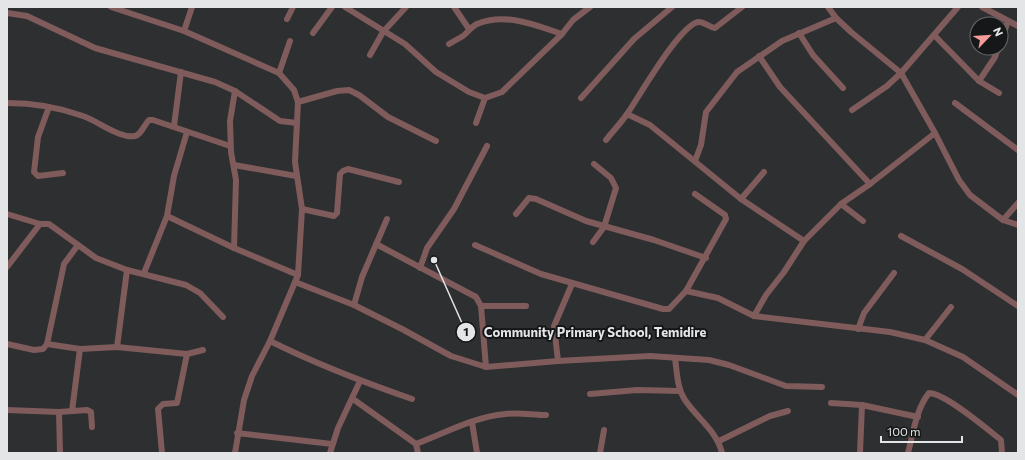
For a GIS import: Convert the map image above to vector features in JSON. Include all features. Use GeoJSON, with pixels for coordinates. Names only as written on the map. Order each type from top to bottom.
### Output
{"type":"FeatureCollection","features":[{"type":"Feature","properties":{"kind":"street"},"geometry":{"type":"LineString","coordinates":[[111,7],[184,31],[280,73],[294,90],[298,102],[296,176],[302,209],[298,274],[270,341],[252,376],[244,400],[235,453]]}},
{"type":"Feature","properties":{"kind":"street"},"geometry":{"type":"LineString","coordinates":[[184,31],[192,7]]}},
{"type":"Feature","properties":{"kind":"street"},"geometry":{"type":"LineString","coordinates":[[288,19],[293,7]]}},
{"type":"Feature","properties":{"kind":"street"},"geometry":{"type":"LineString","coordinates":[[314,33],[332,7]]}},
{"type":"Feature","properties":{"kind":"street"},"geometry":{"type":"LineString","coordinates":[[344,7],[405,44],[436,72],[469,92],[485,98],[502,92],[562,34],[573,20],[590,7]]}},
{"type":"Feature","properties":{"kind":"street"},"geometry":{"type":"LineString","coordinates":[[370,55],[383,32],[406,7]]}},
{"type":"Feature","properties":{"kind":"street"},"geometry":{"type":"LineString","coordinates":[[454,7],[469,29]]}},
{"type":"Feature","properties":{"kind":"street"},"geometry":{"type":"LineString","coordinates":[[582,98],[634,39],[657,18],[672,7]]}},
{"type":"Feature","properties":{"kind":"street"},"geometry":{"type":"LineString","coordinates":[[606,140],[627,114],[675,43],[691,26],[697,22],[715,28],[742,7]]}},
{"type":"Feature","properties":{"kind":"street"},"geometry":{"type":"LineString","coordinates":[[828,7],[836,18],[901,73],[935,133],[959,180],[970,195],[1003,220],[1018,226]]}},
{"type":"Feature","properties":{"kind":"street"},"geometry":{"type":"LineString","coordinates":[[852,110],[887,86],[901,73],[958,7]]}},
{"type":"Feature","properties":{"kind":"street"},"geometry":{"type":"LineString","coordinates":[[982,7],[999,16]]}},
{"type":"Feature","properties":{"kind":"street"},"geometry":{"type":"LineString","coordinates":[[7,13],[27,16],[95,48],[215,82],[235,91],[280,121],[297,123]]}},
{"type":"Feature","properties":{"kind":"street"},"geometry":{"type":"LineString","coordinates":[[694,161],[701,145],[706,112],[737,72],[759,56],[799,33],[836,18]]}},
{"type":"Feature","properties":{"kind":"street"},"geometry":{"type":"LineString","coordinates":[[449,44],[464,35],[476,24],[492,20],[506,19],[528,23],[562,34]]}},
{"type":"Feature","properties":{"kind":"street"},"geometry":{"type":"LineString","coordinates":[[1009,22],[1018,26]]}},
{"type":"Feature","properties":{"kind":"street"},"geometry":{"type":"LineString","coordinates":[[799,33],[813,55],[843,88]]}},
{"type":"Feature","properties":{"kind":"street"},"geometry":{"type":"LineString","coordinates":[[934,35],[979,81],[999,93]]}},
{"type":"Feature","properties":{"kind":"street"},"geometry":{"type":"LineString","coordinates":[[280,73],[290,41]]}},
{"type":"Feature","properties":{"kind":"street"},"geometry":{"type":"LineString","coordinates":[[759,56],[780,87],[870,184]]}},
{"type":"Feature","properties":{"kind":"street"},"geometry":{"type":"LineString","coordinates":[[979,81],[995,56]]}},
{"type":"Feature","properties":{"kind":"street"},"geometry":{"type":"LineString","coordinates":[[174,126],[181,72]]}},
{"type":"Feature","properties":{"kind":"street"},"geometry":{"type":"LineString","coordinates":[[298,102],[338,91],[349,90],[359,95],[388,117],[436,141]]}},
{"type":"Feature","properties":{"kind":"street"},"geometry":{"type":"LineString","coordinates":[[234,248],[236,205],[234,165],[230,146],[230,121],[235,91]]}},
{"type":"Feature","properties":{"kind":"street"},"geometry":{"type":"LineString","coordinates":[[476,123],[485,98]]}},
{"type":"Feature","properties":{"kind":"street"},"geometry":{"type":"LineString","coordinates":[[7,103],[33,103],[49,106],[82,115],[115,132],[134,137],[139,134],[149,120],[174,126],[187,132],[230,146]]}},
{"type":"Feature","properties":{"kind":"street"},"geometry":{"type":"LineString","coordinates":[[955,103],[1018,150]]}},
{"type":"Feature","properties":{"kind":"street"},"geometry":{"type":"LineString","coordinates":[[49,106],[38,137],[34,172],[38,176],[63,173]]}},
{"type":"Feature","properties":{"kind":"street"},"geometry":{"type":"LineString","coordinates":[[627,114],[650,125],[741,199],[804,241]]}},
{"type":"Feature","properties":{"kind":"street"},"geometry":{"type":"LineString","coordinates":[[144,273],[167,216],[174,176],[187,132]]}},
{"type":"Feature","properties":{"kind":"street"},"geometry":{"type":"LineString","coordinates":[[754,316],[766,295],[784,272],[804,241],[841,204],[870,184],[935,133]]}},
{"type":"Feature","properties":{"kind":"street"},"geometry":{"type":"LineString","coordinates":[[420,268],[427,248],[454,209],[487,146]]}},
{"type":"Feature","properties":{"kind":"street"},"geometry":{"type":"LineString","coordinates":[[593,242],[604,227],[616,188],[611,178],[594,164]]}},
{"type":"Feature","properties":{"kind":"street"},"geometry":{"type":"LineString","coordinates":[[234,165],[296,176]]}},
{"type":"Feature","properties":{"kind":"street"},"geometry":{"type":"LineString","coordinates":[[302,209],[334,216],[337,213],[340,174],[348,169],[399,182]]}},
{"type":"Feature","properties":{"kind":"street"},"geometry":{"type":"LineString","coordinates":[[741,199],[764,172]]}},
{"type":"Feature","properties":{"kind":"street"},"geometry":{"type":"LineString","coordinates":[[475,245],[541,274],[663,309],[669,309],[686,291],[706,258],[726,219],[725,215],[695,194]]}},
{"type":"Feature","properties":{"kind":"street"},"geometry":{"type":"LineString","coordinates":[[516,214],[529,198],[536,199],[586,221],[654,240],[706,258]]}},
{"type":"Feature","properties":{"kind":"street"},"geometry":{"type":"LineString","coordinates":[[1003,220],[1018,203]]}},
{"type":"Feature","properties":{"kind":"street"},"geometry":{"type":"LineString","coordinates":[[841,204],[863,221]]}},
{"type":"Feature","properties":{"kind":"street"},"geometry":{"type":"LineString","coordinates":[[7,214],[40,224],[49,224],[96,258],[127,270],[144,273],[186,285],[200,293],[223,317]]}},
{"type":"Feature","properties":{"kind":"street"},"geometry":{"type":"LineString","coordinates":[[167,216],[234,248],[298,274]]}},
{"type":"Feature","properties":{"kind":"street"},"geometry":{"type":"LineString","coordinates":[[354,305],[362,277],[387,219]]}},
{"type":"Feature","properties":{"kind":"street"},"geometry":{"type":"LineString","coordinates":[[7,267],[40,224]]}},
{"type":"Feature","properties":{"kind":"street"},"geometry":{"type":"LineString","coordinates":[[901,236],[962,269],[1018,306]]}},
{"type":"Feature","properties":{"kind":"street"},"geometry":{"type":"LineString","coordinates":[[7,344],[34,350],[43,349],[48,344],[64,264],[78,244]]}},
{"type":"Feature","properties":{"kind":"street"},"geometry":{"type":"LineString","coordinates":[[376,244],[476,297],[481,306],[486,367]]}},
{"type":"Feature","properties":{"kind":"street"},"geometry":{"type":"LineString","coordinates":[[117,347],[127,270]]}},
{"type":"Feature","properties":{"kind":"street"},"geometry":{"type":"LineString","coordinates":[[858,329],[864,313],[894,273]]}},
{"type":"Feature","properties":{"kind":"street"},"geometry":{"type":"LineString","coordinates":[[295,282],[354,305],[451,356],[486,367],[622,357],[675,358],[716,362],[786,386],[822,387]]}},
{"type":"Feature","properties":{"kind":"street"},"geometry":{"type":"LineString","coordinates":[[558,361],[554,326],[572,284]]}},
{"type":"Feature","properties":{"kind":"street"},"geometry":{"type":"LineString","coordinates":[[686,291],[718,298],[754,316],[890,332],[925,340],[963,357],[1018,395]]}},
{"type":"Feature","properties":{"kind":"street"},"geometry":{"type":"LineString","coordinates":[[481,306],[526,306]]}},
{"type":"Feature","properties":{"kind":"street"},"geometry":{"type":"LineString","coordinates":[[925,340],[951,307]]}},
{"type":"Feature","properties":{"kind":"street"},"geometry":{"type":"LineString","coordinates":[[270,341],[301,357],[360,381],[412,399]]}},
{"type":"Feature","properties":{"kind":"street"},"geometry":{"type":"LineString","coordinates":[[48,344],[80,349],[117,347],[187,354],[203,350]]}},
{"type":"Feature","properties":{"kind":"street"},"geometry":{"type":"LineString","coordinates":[[72,411],[80,349]]}},
{"type":"Feature","properties":{"kind":"street"},"geometry":{"type":"LineString","coordinates":[[162,453],[158,409],[163,404],[177,403],[187,354]]}},
{"type":"Feature","properties":{"kind":"street"},"geometry":{"type":"LineString","coordinates":[[675,358],[680,391],[685,400],[719,441],[722,453]]}},
{"type":"Feature","properties":{"kind":"street"},"geometry":{"type":"LineString","coordinates":[[330,453],[338,428],[353,399],[360,381]]}},
{"type":"Feature","properties":{"kind":"street"},"geometry":{"type":"LineString","coordinates":[[590,394],[637,390],[680,391]]}},
{"type":"Feature","properties":{"kind":"street"},"geometry":{"type":"LineString","coordinates":[[908,453],[924,398],[929,393],[934,393],[954,405],[1001,440],[1002,453]]}},
{"type":"Feature","properties":{"kind":"street"},"geometry":{"type":"LineString","coordinates":[[353,399],[416,444],[418,453]]}},
{"type":"Feature","properties":{"kind":"street"},"geometry":{"type":"LineString","coordinates":[[831,403],[862,405],[918,416]]}},
{"type":"Feature","properties":{"kind":"street"},"geometry":{"type":"LineString","coordinates":[[860,453],[862,405]]}},
{"type":"Feature","properties":{"kind":"street"},"geometry":{"type":"LineString","coordinates":[[7,410],[91,412],[92,427]]}},
{"type":"Feature","properties":{"kind":"street"},"geometry":{"type":"LineString","coordinates":[[719,441],[764,419],[788,411]]}},
{"type":"Feature","properties":{"kind":"street"},"geometry":{"type":"LineString","coordinates":[[58,412],[60,453]]}},
{"type":"Feature","properties":{"kind":"street"},"geometry":{"type":"LineString","coordinates":[[416,444],[472,422],[506,414],[546,416]]}},
{"type":"Feature","properties":{"kind":"street"},"geometry":{"type":"LineString","coordinates":[[472,422],[477,453]]}},
{"type":"Feature","properties":{"kind":"street"},"geometry":{"type":"LineString","coordinates":[[600,453],[604,430]]}},
{"type":"Feature","properties":{"kind":"street"},"geometry":{"type":"LineString","coordinates":[[238,432],[332,444]]}},
{"type":"Feature","properties":{"kind":"place","name":"Community Primary School, Temidire"},"geometry":{"type":"Point","coordinates":[434,260]}}]}
